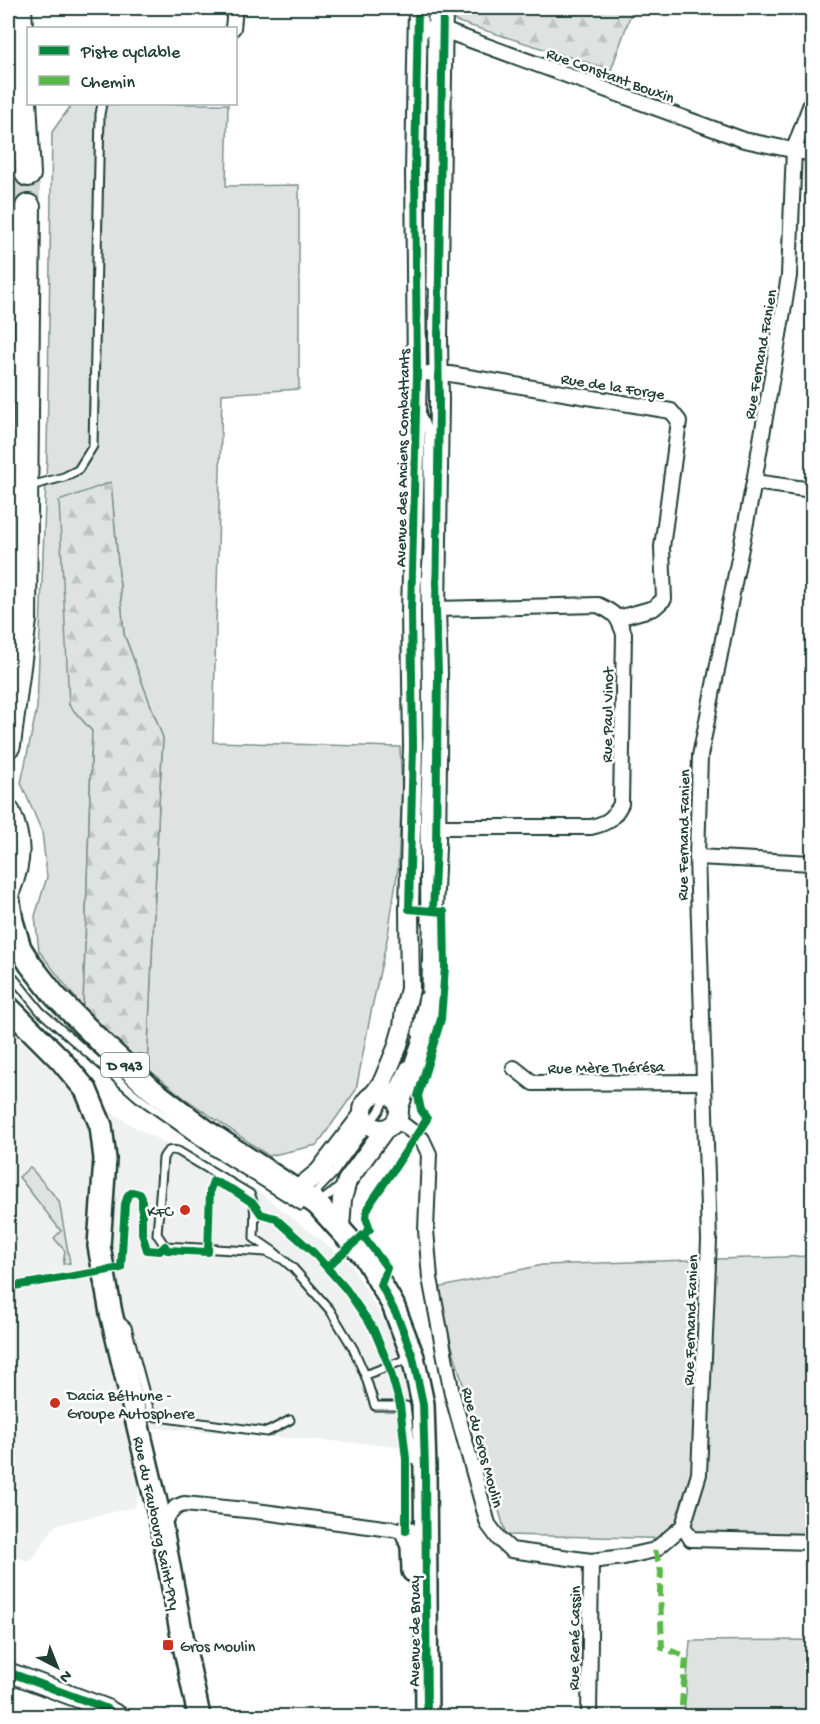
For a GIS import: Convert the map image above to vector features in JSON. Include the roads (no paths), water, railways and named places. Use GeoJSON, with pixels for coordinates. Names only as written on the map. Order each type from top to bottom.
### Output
{"type":"FeatureCollection","features":[{"type":"Feature","properties":{"kind":"highway"},"geometry":{"type":"LineString","coordinates":[[20,8],[28,174]]}},
{"type":"Feature","properties":{"kind":"highway"},"geometry":{"type":"LineString","coordinates":[[8,745],[24,620],[28,207]]}},
{"type":"Feature","properties":{"kind":"highway"},"geometry":{"type":"LineString","coordinates":[[8,813],[14,826],[17,848],[15,871],[8,890]]}},
{"type":"Feature","properties":{"kind":"main road","name":"D 943"},"geometry":{"type":"LineString","coordinates":[[8,896],[20,948],[55,996],[86,1028],[151,1089],[208,1133],[305,1199],[340,1229],[365,1257],[393,1305],[413,1357],[423,1404],[425,1469]]}},
{"type":"Feature","properties":{"kind":"main road","name":"Rue du Faubourg Saint-Pry"},"geometry":{"type":"LineString","coordinates":[[8,1007],[60,1059],[86,1090],[101,1126],[105,1159],[99,1245],[111,1313],[161,1523],[199,1716]]}},
{"type":"Feature","properties":{"kind":"main road"},"geometry":{"type":"LineString","coordinates":[[8,1023],[46,1045]]}},
{"type":"Feature","properties":{"kind":"main road","name":"Avenue de Bruay"},"geometry":{"type":"LineString","coordinates":[[425,1469],[427,1706]]}},
{"type":"Feature","properties":{"kind":"main road"},"geometry":{"type":"LineString","coordinates":[[406,1530],[412,1546],[412,1620],[416,1683],[427,1706]]}},
{"type":"Feature","properties":{"kind":"street"},"geometry":{"type":"LineString","coordinates":[[233,27],[235,8]]}},
{"type":"Feature","properties":{"kind":"street","name":"Avenue des Anciens Combattants"},"geometry":{"type":"LineString","coordinates":[[340,1229],[342,1199],[347,1181],[382,1112],[421,1046],[431,1008],[436,827],[439,401],[434,333],[431,30],[418,8]]}},
{"type":"Feature","properties":{"kind":"street","name":"Avenue des Anciens Combattants"},"geometry":{"type":"LineString","coordinates":[[305,1199],[319,1173],[382,1112],[383,1081],[404,1027],[405,1009],[410,989],[409,909],[413,746],[411,612],[417,400],[415,171],[431,30],[443,8]]}},
{"type":"Feature","properties":{"kind":"street","name":"Rue Constant Bouxin"},"geometry":{"type":"LineString","coordinates":[[431,30],[744,140],[813,154]]}},
{"type":"Feature","properties":{"kind":"street","name":"Rue Fernand Fanien"},"geometry":{"type":"LineString","coordinates":[[683,1526],[699,1474],[700,1463],[709,1240],[697,857],[700,756],[754,482],[789,276],[794,149],[813,101]]}},
{"type":"Feature","properties":{"kind":"street","name":"Rue de la Forge"},"geometry":{"type":"LineString","coordinates":[[417,374],[438,373],[671,411],[679,421],[662,547],[664,599],[654,608],[618,618]]}},
{"type":"Feature","properties":{"kind":"street"},"geometry":{"type":"LineString","coordinates":[[754,482],[813,490]]}},
{"type":"Feature","properties":{"kind":"street"},"geometry":{"type":"LineString","coordinates":[[436,609],[598,605],[610,610],[618,618]]}},
{"type":"Feature","properties":{"kind":"street","name":"Rue Paul Vinot"},"geometry":{"type":"LineString","coordinates":[[436,827],[591,827],[604,824],[615,815],[621,804],[624,634],[618,618]]}},
{"type":"Feature","properties":{"kind":"street"},"geometry":{"type":"LineString","coordinates":[[697,857],[813,863]]}},
{"type":"Feature","properties":{"kind":"street","name":"Rue Mère Thérésa"},"geometry":{"type":"LineString","coordinates":[[514,1068],[533,1083],[703,1082]]}},
{"type":"Feature","properties":{"kind":"street","name":"Rue du Gros Moulin"},"geometry":{"type":"LineString","coordinates":[[382,1112],[422,1139],[429,1154],[426,1230],[430,1278],[452,1394],[488,1524],[511,1550],[591,1561],[655,1550],[683,1526]]}},
{"type":"Feature","properties":{"kind":"street"},"geometry":{"type":"LineString","coordinates":[[161,1523],[176,1507],[184,1504],[406,1530]]}},
{"type":"Feature","properties":{"kind":"street"},"geometry":{"type":"LineString","coordinates":[[683,1526],[691,1539],[813,1542]]}},
{"type":"Feature","properties":{"kind":"street","name":"Rue René Cassin"},"geometry":{"type":"LineString","coordinates":[[589,1716],[591,1561]]}},
{"type":"Feature","properties":{"kind":"street"},"geometry":{"type":"LineString","coordinates":[[8,1672],[105,1708],[119,1716]]}},
{"type":"Feature","properties":{"kind":"lane"},"geometry":{"type":"LineString","coordinates":[[430,294],[432,8]]}},
{"type":"Feature","properties":{"kind":"lane"},"geometry":{"type":"LineString","coordinates":[[25,487],[64,477],[78,470],[93,446],[102,105]]}},
{"type":"Feature","properties":{"kind":"lane"},"geometry":{"type":"LineString","coordinates":[[8,971],[40,1011],[139,1098],[203,1144],[305,1199],[347,1181]]}},
{"type":"Feature","properties":{"kind":"lane"},"geometry":{"type":"LineString","coordinates":[[284,1260],[266,1252],[165,1245],[158,1234],[163,1158],[166,1152],[172,1149],[178,1151],[250,1194],[254,1204],[254,1238],[284,1260],[330,1310],[353,1348],[375,1406],[406,1406],[413,1460],[425,1469]]}},
{"type":"Feature","properties":{"kind":"lane"},"geometry":{"type":"LineString","coordinates":[[111,1313],[127,1327],[150,1416],[267,1432],[290,1420]]}},
{"type":"Feature","properties":{"kind":"lane"},"geometry":{"type":"LineString","coordinates":[[365,1375],[413,1357]]}},
{"type":"Feature","properties":{"kind":"tunnel"},"geometry":{"type":"LineString","coordinates":[[28,174],[28,207]]}},
{"type":"Feature","properties":{"kind":"place","name":"KFC"},"geometry":{"type":"Point","coordinates":[185,1210]}},
{"type":"Feature","properties":{"kind":"place","name":"Dacia Béthune - Groupe Autosphere"},"geometry":{"type":"Point","coordinates":[55,1403]}},
{"type":"Feature","properties":{"kind":"place","name":"Gros Moulin"},"geometry":{"type":"Point","coordinates":[168,1645]}}]}
